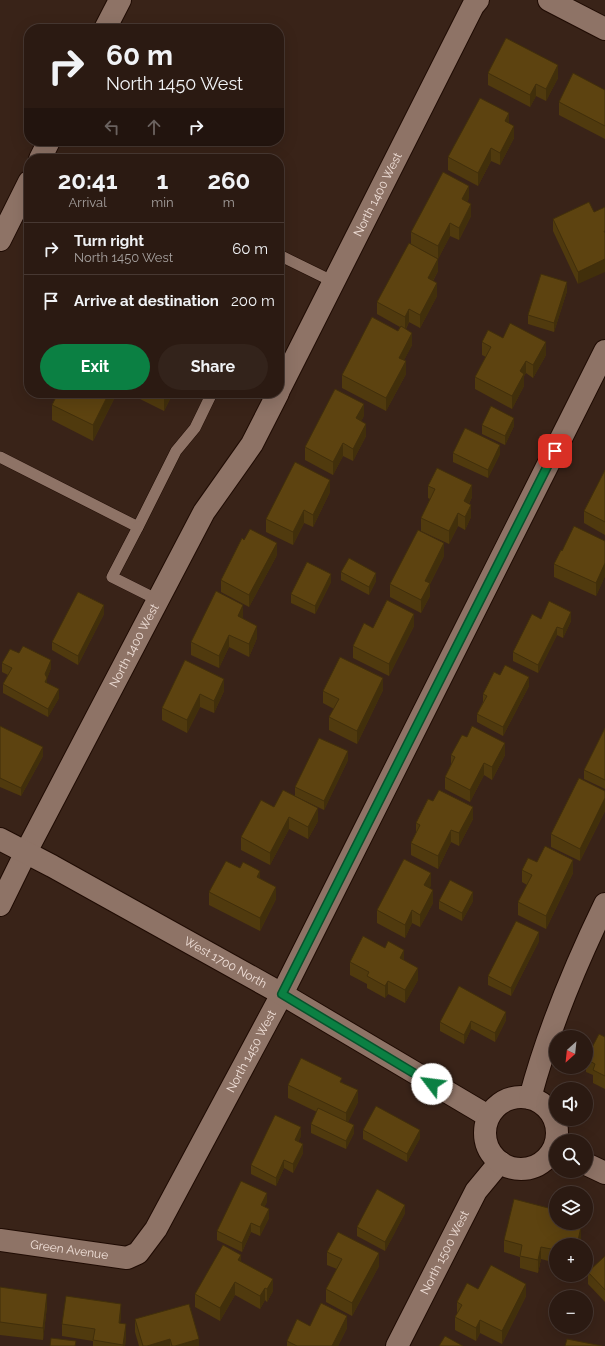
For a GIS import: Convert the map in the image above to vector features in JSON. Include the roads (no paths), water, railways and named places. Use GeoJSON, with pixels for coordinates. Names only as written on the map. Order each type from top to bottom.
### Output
{"type":"FeatureCollection","features":[{"type":"Feature","properties":{"kind":"street"},"geometry":{"type":"LineString","coordinates":[[108,24],[120,0]]}},
{"type":"Feature","properties":{"kind":"street","name":"North 1400 West"},"geometry":{"type":"LineString","coordinates":[[284,380],[478,0]]}},
{"type":"Feature","properties":{"kind":"street"},"geometry":{"type":"LineString","coordinates":[[550,0],[605,28]]}},
{"type":"Feature","properties":{"kind":"street"},"geometry":{"type":"LineString","coordinates":[[0,240],[24,192]]}},
{"type":"Feature","properties":{"kind":"street","name":"North 1450 West"},"geometry":{"type":"LineString","coordinates":[[138,1253],[156,1229],[282,994],[605,352]]}},
{"type":"Feature","properties":{"kind":"street","name":"North 1400 West"},"geometry":{"type":"LineString","coordinates":[[0,905],[26,852],[204,512],[252,444],[275,398]]}},
{"type":"Feature","properties":{"kind":"street","name":"West 1700 North"},"geometry":{"type":"LineString","coordinates":[[0,838],[282,994],[488,1116]]}},
{"type":"Feature","properties":{"kind":"street"},"geometry":{"type":"LineString","coordinates":[[530,1098],[540,1059],[564,993],[605,904]]}},
{"type":"Feature","properties":{"kind":"street"},"geometry":{"type":"LineString","coordinates":[[549,1156],[536,1166],[524,1169],[511,1168],[500,1162],[491,1153],[486,1141],[485,1129],[488,1116],[496,1107],[506,1100],[518,1097],[530,1098],[541,1103],[551,1112],[556,1124],[557,1134]]}},
{"type":"Feature","properties":{"kind":"street","name":"North 1500 West"},"geometry":{"type":"LineString","coordinates":[[396,1346],[476,1191],[500,1162]]}},
{"type":"Feature","properties":{"kind":"street"},"geometry":{"type":"LineString","coordinates":[[593,1167],[605,1173]]}},
{"type":"Feature","properties":{"kind":"street","name":"Green Avenue"},"geometry":{"type":"LineString","coordinates":[[0,1240],[127,1258],[138,1253]]}},
{"type":"Feature","properties":{"kind":"lane"},"geometry":{"type":"LineString","coordinates":[[284,257],[334,282]]}},
{"type":"Feature","properties":{"kind":"lane"},"geometry":{"type":"LineString","coordinates":[[158,600],[112,577],[176,451],[195,428],[210,398]]}},
{"type":"Feature","properties":{"kind":"lane"},"geometry":{"type":"LineString","coordinates":[[0,457],[138,527]]}}]}
